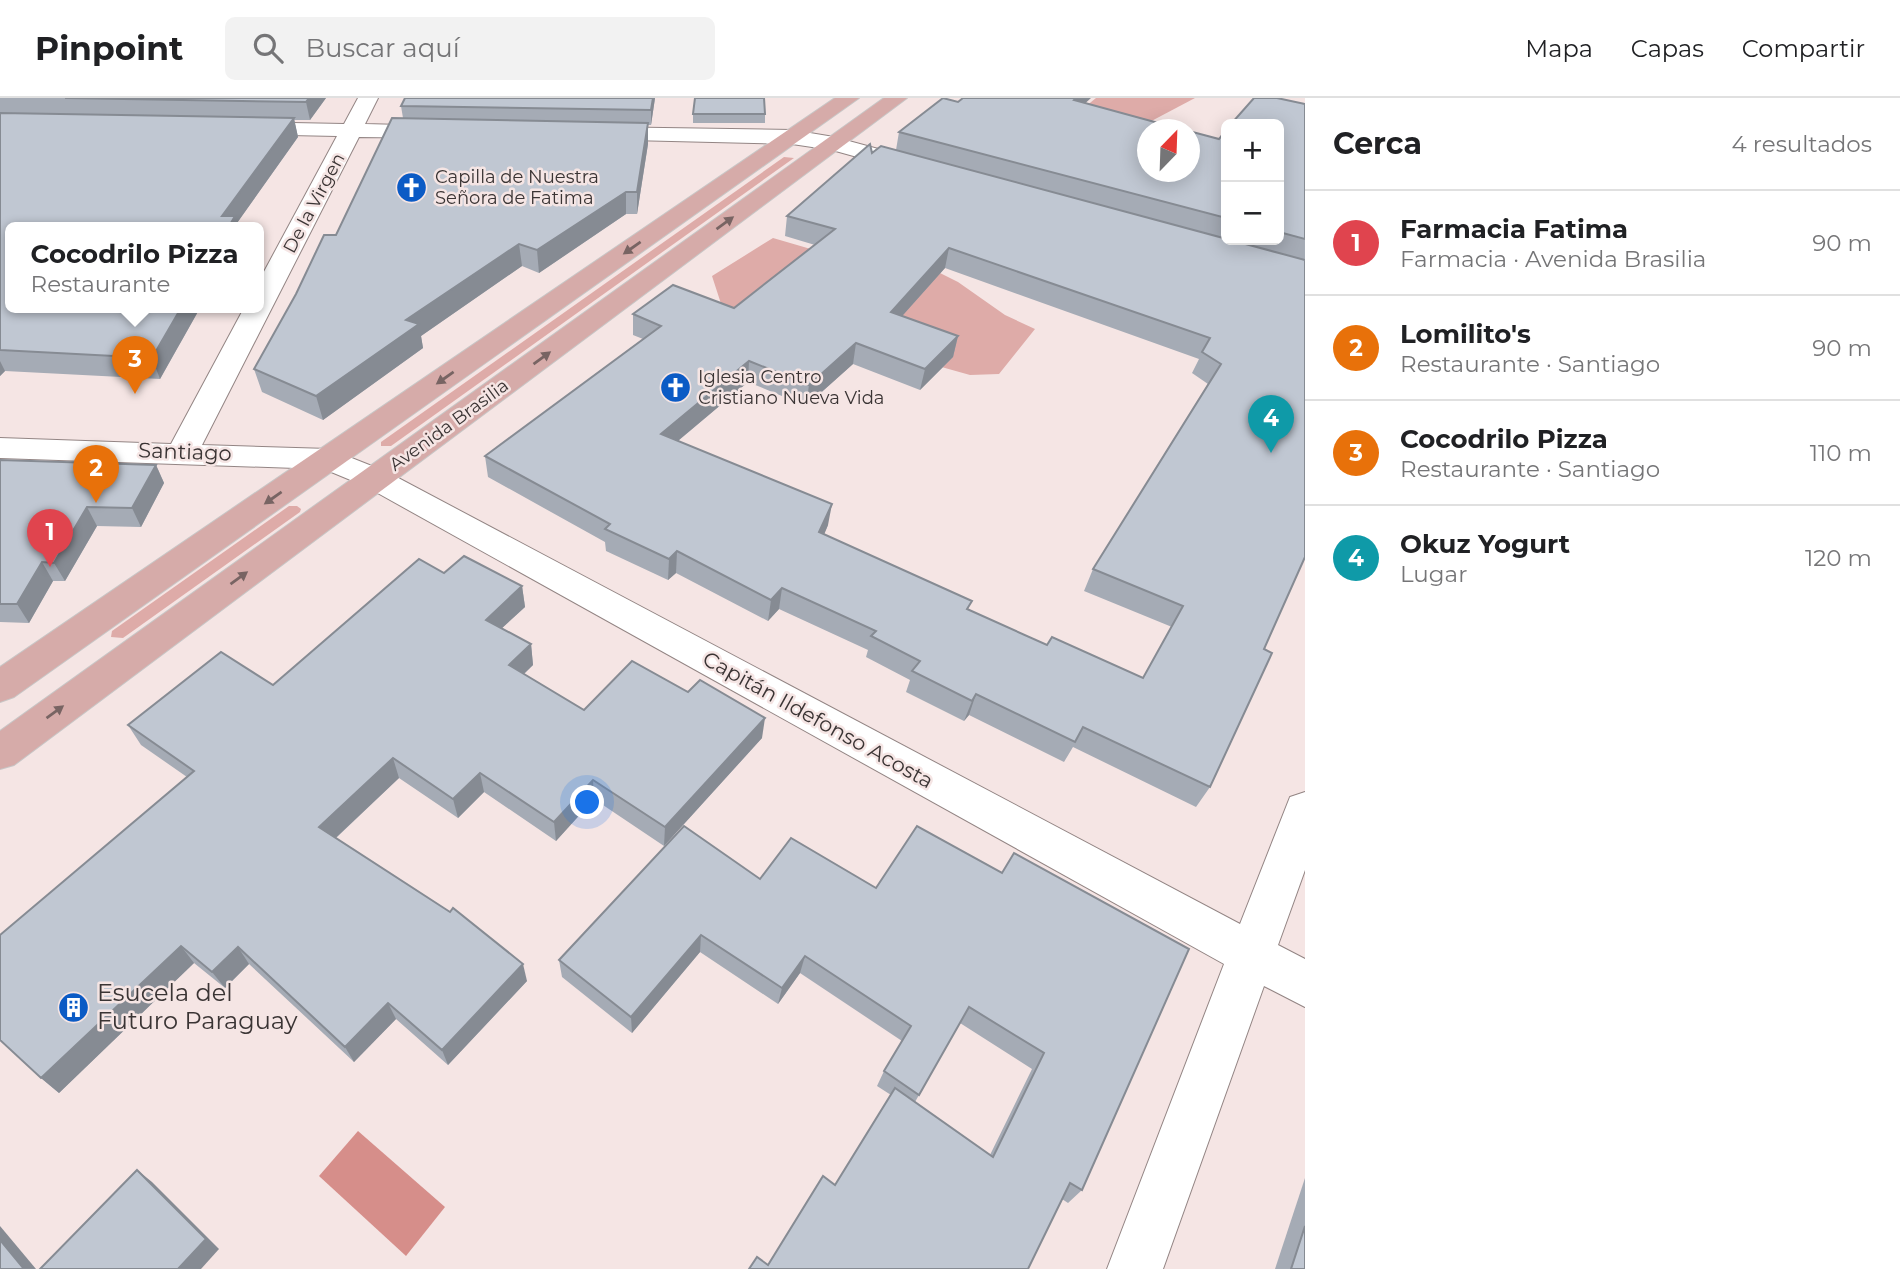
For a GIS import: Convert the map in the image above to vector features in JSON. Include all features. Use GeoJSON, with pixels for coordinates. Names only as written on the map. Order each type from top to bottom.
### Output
{"type":"FeatureCollection","features":[{"type":"Feature","properties":{"kind":"main road","name":"Avenida Brasilia"},"geometry":{"type":"LineString","coordinates":[[0,687],[849,98]]}},
{"type":"Feature","properties":{"kind":"main road","name":"Avenida Brasilia"},"geometry":{"type":"LineString","coordinates":[[0,753],[897,98]]}},
{"type":"Feature","properties":{"kind":"main road"},"geometry":{"type":"LineString","coordinates":[[61,645],[101,679]]}},
{"type":"Feature","properties":{"kind":"street","name":"De la Virgen"},"geometry":{"type":"LineString","coordinates":[[264,298],[368,98]]}},
{"type":"Feature","properties":{"kind":"street"},"geometry":{"type":"LineString","coordinates":[[216,128],[462,132]]}},
{"type":"Feature","properties":{"kind":"street"},"geometry":{"type":"LineString","coordinates":[[572,134],[792,137],[834,144],[928,170]]}},
{"type":"Feature","properties":{"kind":"street","name":"De la Virgen"},"geometry":{"type":"LineString","coordinates":[[183,451],[256,313]]}},
{"type":"Feature","properties":{"kind":"street","name":"Santiago"},"geometry":{"type":"LineString","coordinates":[[0,448],[183,451],[329,459]]}},
{"type":"Feature","properties":{"kind":"street","name":"Capitán Ildefonso Acosta"},"geometry":{"type":"LineString","coordinates":[[329,459],[376,479],[1305,984]]}},
{"type":"Feature","properties":{"kind":"street"},"geometry":{"type":"LineString","coordinates":[[1135,1269],[1305,810]]}},
{"type":"Feature","properties":{"kind":"shaded area"},"geometry":{"type":"Polygon","coordinates":[[[1096,98],[1195,98],[1155,119],[1137,119],[1137,124],[1085,107],[1096,98]]]}},
{"type":"Feature","properties":{"kind":"shaded area"},"geometry":{"type":"Polygon","coordinates":[[[784,157],[794,158],[391,446],[381,446],[381,442],[784,157]]]}},
{"type":"Feature","properties":{"kind":"shaded area"},"geometry":{"type":"Polygon","coordinates":[[[773,238],[845,259],[930,268],[958,282],[1005,315],[1035,329],[999,374],[970,375],[913,359],[725,316],[712,276],[773,238]]]}},
{"type":"Feature","properties":{"kind":"shaded area"},"geometry":{"type":"Polygon","coordinates":[[[289,506],[297,506],[301,509],[300,512],[123,638],[111,637],[112,631],[289,506]]]}},
{"type":"Feature","properties":{"kind":"shaded area"},"geometry":{"type":"Polygon","coordinates":[[[358,1131],[445,1207],[406,1256],[319,1176],[358,1131]]]}},
{"type":"Feature","properties":{"kind":"building"},"geometry":{"type":"Polygon","coordinates":[[[65,98],[309,98],[306,102],[65,98]]]}},
{"type":"Feature","properties":{"kind":"building"},"geometry":{"type":"Polygon","coordinates":[[[405,98],[653,98],[651,110],[401,106],[405,98]]]}},
{"type":"Feature","properties":{"kind":"building"},"geometry":{"type":"Polygon","coordinates":[[[695,98],[764,98],[765,114],[693,114],[695,98]]]}},
{"type":"Feature","properties":{"kind":"building"},"geometry":{"type":"Polygon","coordinates":[[[943,98],[958,102],[963,98],[1076,98],[1074,100],[1144,119],[1137,119],[1137,182],[1200,182],[1200,134],[1219,139],[1221,136],[1221,217],[899,132],[943,98]]]}},
{"type":"Feature","properties":{"kind":"building"},"geometry":{"type":"Polygon","coordinates":[[[1254,98],[1277,98],[1305,104],[1305,239],[1284,233],[1284,119],[1235,119],[1254,98]]]}},
{"type":"Feature","properties":{"kind":"building"},"geometry":{"type":"Polygon","coordinates":[[[0,113],[294,118],[222,216],[235,216],[232,222],[5,222],[5,313],[178,313],[152,358],[0,350],[0,113]]]}},
{"type":"Feature","properties":{"kind":"building"},"geometry":{"type":"Polygon","coordinates":[[[392,118],[648,123],[637,192],[626,192],[537,250],[519,244],[406,320],[419,324],[316,396],[254,369],[296,294],[324,235],[336,235],[392,118]]]}},
{"type":"Feature","properties":{"kind":"building"},"geometry":{"type":"Polygon","coordinates":[[[870,144],[872,153],[881,146],[1221,237],[1221,245],[1249,245],[1305,260],[1305,557],[1264,649],[1272,653],[1210,787],[1083,727],[1075,742],[976,694],[972,701],[912,671],[920,661],[871,636],[876,631],[782,588],[771,600],[677,551],[669,559],[605,529],[610,524],[485,456],[661,326],[633,314],[673,285],[734,308],[835,229],[787,216],[870,144]],[[949,248],[891,312],[958,336],[925,369],[856,343],[809,385],[749,361],[661,434],[832,504],[819,532],[972,601],[967,609],[1047,645],[1052,637],[1143,678],[1183,606],[1093,569],[1221,364],[1202,352],[1210,338],[949,248]]]}},
{"type":"Feature","properties":{"kind":"building"},"geometry":{"type":"Polygon","coordinates":[[[0,460],[156,465],[132,508],[87,507],[54,563],[42,562],[17,604],[0,604],[0,460]]]}},
{"type":"Feature","properties":{"kind":"building"},"geometry":{"type":"Polygon","coordinates":[[[464,556],[522,586],[486,620],[531,644],[509,665],[584,710],[632,661],[688,692],[700,680],[765,718],[665,827],[593,780],[554,822],[480,773],[453,799],[393,758],[319,827],[450,912],[453,908],[523,964],[442,1050],[388,1003],[345,1047],[238,947],[212,972],[181,946],[41,1078],[0,1040],[0,935],[194,771],[128,725],[221,652],[273,685],[419,559],[444,573],[464,556]]]}},
{"type":"Feature","properties":{"kind":"building"},"geometry":{"type":"Polygon","coordinates":[[[684,826],[760,879],[791,838],[876,888],[917,826],[1002,873],[1014,853],[1189,949],[1082,1190],[1070,1183],[1028,1269],[749,1269],[757,1257],[768,1265],[823,1176],[835,1185],[895,1088],[993,1157],[1044,1053],[969,1007],[919,1095],[884,1071],[911,1026],[805,956],[782,988],[701,935],[631,1017],[559,960],[684,826]]]}},
{"type":"Feature","properties":{"kind":"building"},"geometry":{"type":"Polygon","coordinates":[[[137,1170],[206,1239],[178,1269],[40,1269],[137,1170]]]}},
{"type":"Feature","properties":{"kind":"building"},"geometry":{"type":"Polygon","coordinates":[[[1305,1226],[1305,1269],[1291,1269],[1305,1226]]]}},
{"type":"Feature","properties":{"kind":"building"},"geometry":{"type":"Polygon","coordinates":[[[0,1240],[24,1269],[0,1269],[0,1240]]]}},
{"type":"Feature","properties":{"kind":"place","name":"Capilla de Nuestra Señora de Fatima"},"geometry":{"type":"Point","coordinates":[412,187]}},
{"type":"Feature","properties":{"kind":"place","name":"Iglesia Centro Cristiano Nueva Vida"},"geometry":{"type":"Point","coordinates":[675,387]}},
{"type":"Feature","properties":{"kind":"place","name":"Cocodrilo Pizza"},"geometry":{"type":"Point","coordinates":[135,394]}},
{"type":"Feature","properties":{"kind":"place","name":"Okuz Yogurt"},"geometry":{"type":"Point","coordinates":[1271,453]}},
{"type":"Feature","properties":{"kind":"place","name":"Lomilito's"},"geometry":{"type":"Point","coordinates":[96,503]}},
{"type":"Feature","properties":{"kind":"place","name":"Farmacia Fatima"},"geometry":{"type":"Point","coordinates":[50,567]}},
{"type":"Feature","properties":{"kind":"place","name":"Esucela del Futuro Paraguay"},"geometry":{"type":"Point","coordinates":[74,1007]}}]}
